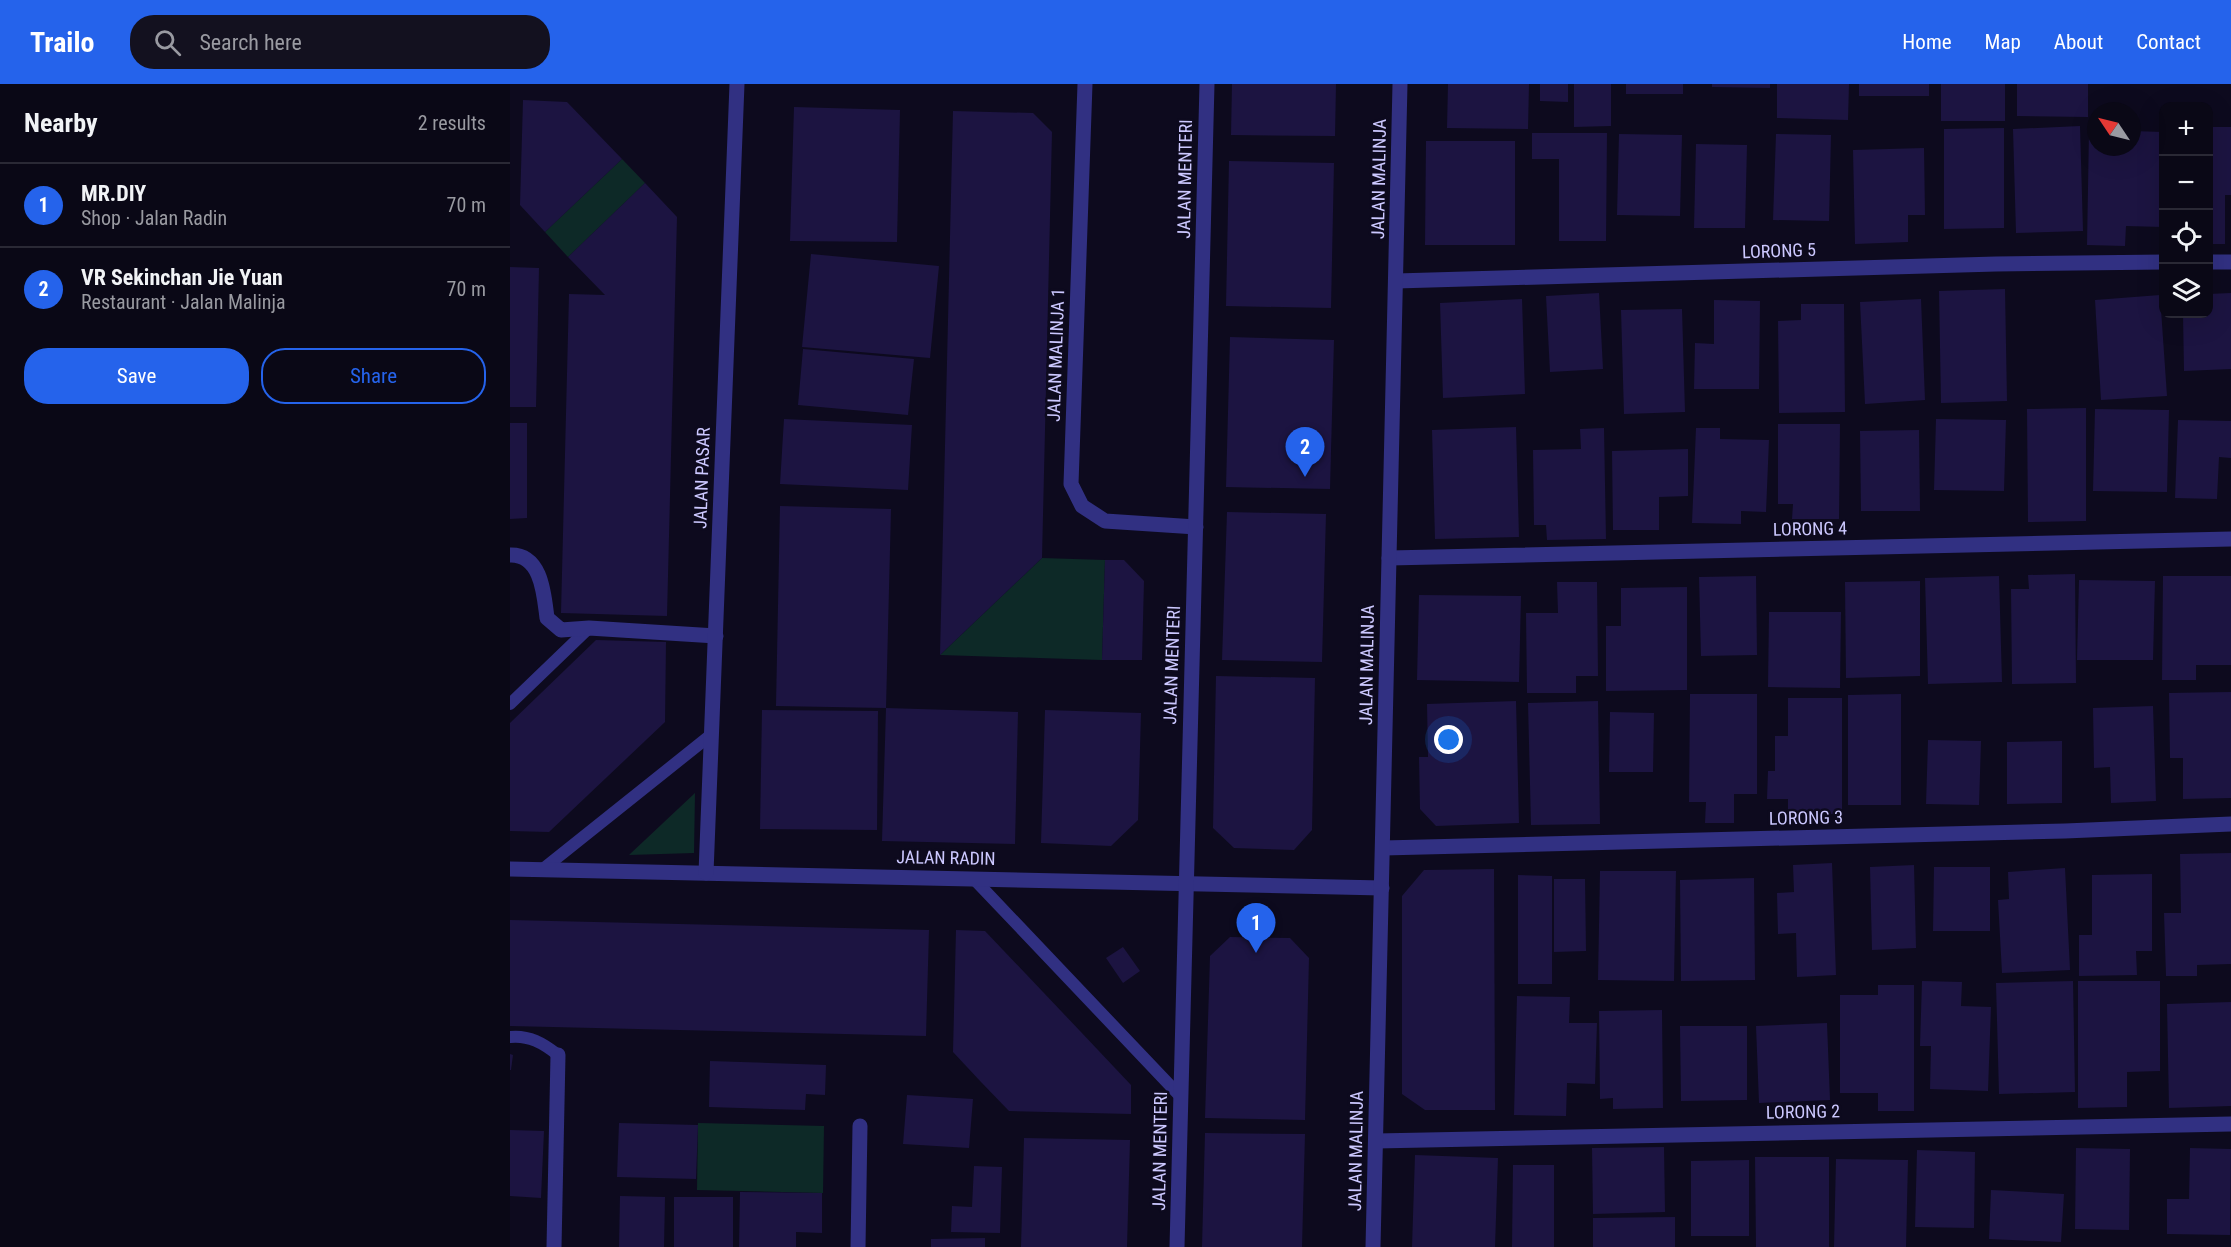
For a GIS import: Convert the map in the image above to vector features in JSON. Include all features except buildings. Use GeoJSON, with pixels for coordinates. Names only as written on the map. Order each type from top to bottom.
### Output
{"type":"FeatureCollection","features":[{"type":"Feature","properties":{"kind":"street","name":"JALAN PASAR"},"geometry":{"type":"LineString","coordinates":[[706,873],[737,84]]}},
{"type":"Feature","properties":{"kind":"street","name":"JALAN MALINJA 1"},"geometry":{"type":"LineString","coordinates":[[1085,84],[1071,484],[1082,506],[1105,521],[1196,527]]}},
{"type":"Feature","properties":{"kind":"street","name":"JALAN MENTERI"},"geometry":{"type":"LineString","coordinates":[[1177,1247],[1207,84]]}},
{"type":"Feature","properties":{"kind":"street","name":"JALAN MALINJA"},"geometry":{"type":"LineString","coordinates":[[1373,1247],[1400,84]]}},
{"type":"Feature","properties":{"kind":"street","name":"LORONG 5"},"geometry":{"type":"LineString","coordinates":[[1396,281],[1996,264],[2159,262]]}},
{"type":"Feature","properties":{"kind":"street"},"geometry":{"type":"LineString","coordinates":[[2213,262],[2231,262]]}},
{"type":"Feature","properties":{"kind":"street","name":"LORONG 4"},"geometry":{"type":"LineString","coordinates":[[1389,558],[2231,539]]}},
{"type":"Feature","properties":{"kind":"street"},"geometry":{"type":"LineString","coordinates":[[510,555],[516,555],[532,564],[543,586],[547,618],[561,630],[590,628],[716,636]]}},
{"type":"Feature","properties":{"kind":"street","name":"LORONG 3"},"geometry":{"type":"LineString","coordinates":[[1383,848],[2065,831],[2231,824]]}},
{"type":"Feature","properties":{"kind":"street","name":"JALAN RADIN"},"geometry":{"type":"LineString","coordinates":[[510,869],[1382,888]]}},
{"type":"Feature","properties":{"kind":"street"},"geometry":{"type":"LineString","coordinates":[[554,1247],[558,1055]]}},
{"type":"Feature","properties":{"kind":"street","name":"LORONG 2"},"geometry":{"type":"LineString","coordinates":[[1376,1141],[2231,1124]]}},
{"type":"Feature","properties":{"kind":"street"},"geometry":{"type":"LineString","coordinates":[[858,1247],[860,1126]]}},
{"type":"Feature","properties":{"kind":"lane"},"geometry":{"type":"LineString","coordinates":[[510,704],[590,628]]}},
{"type":"Feature","properties":{"kind":"lane"},"geometry":{"type":"LineString","coordinates":[[543,869],[712,734]]}},
{"type":"Feature","properties":{"kind":"lane"},"geometry":{"type":"LineString","coordinates":[[973,878],[1180,1097]]}},
{"type":"Feature","properties":{"kind":"lane"},"geometry":{"type":"LineString","coordinates":[[510,1037],[519,1036],[543,1042],[558,1055]]}},
{"type":"Feature","properties":{"kind":"green space"},"geometry":{"type":"Polygon","coordinates":[[[622,159],[645,183],[568,257],[545,232],[622,159]]]}},
{"type":"Feature","properties":{"kind":"green space"},"geometry":{"type":"Polygon","coordinates":[[[1042,558],[1105,560],[1102,660],[940,655],[1042,558]]]}},
{"type":"Feature","properties":{"kind":"green space"},"geometry":{"type":"Polygon","coordinates":[[[695,793],[694,853],[629,855],[695,793]]]}},
{"type":"Feature","properties":{"kind":"green space"},"geometry":{"type":"Polygon","coordinates":[[[698,1123],[824,1126],[823,1193],[697,1190],[698,1123]]]}},
{"type":"Feature","properties":{"kind":"place","name":"VR Sekinchan Jie Yuan"},"geometry":{"type":"Point","coordinates":[1305,477]}},
{"type":"Feature","properties":{"kind":"place","name":"MR.DIY"},"geometry":{"type":"Point","coordinates":[1256,953]}}]}
